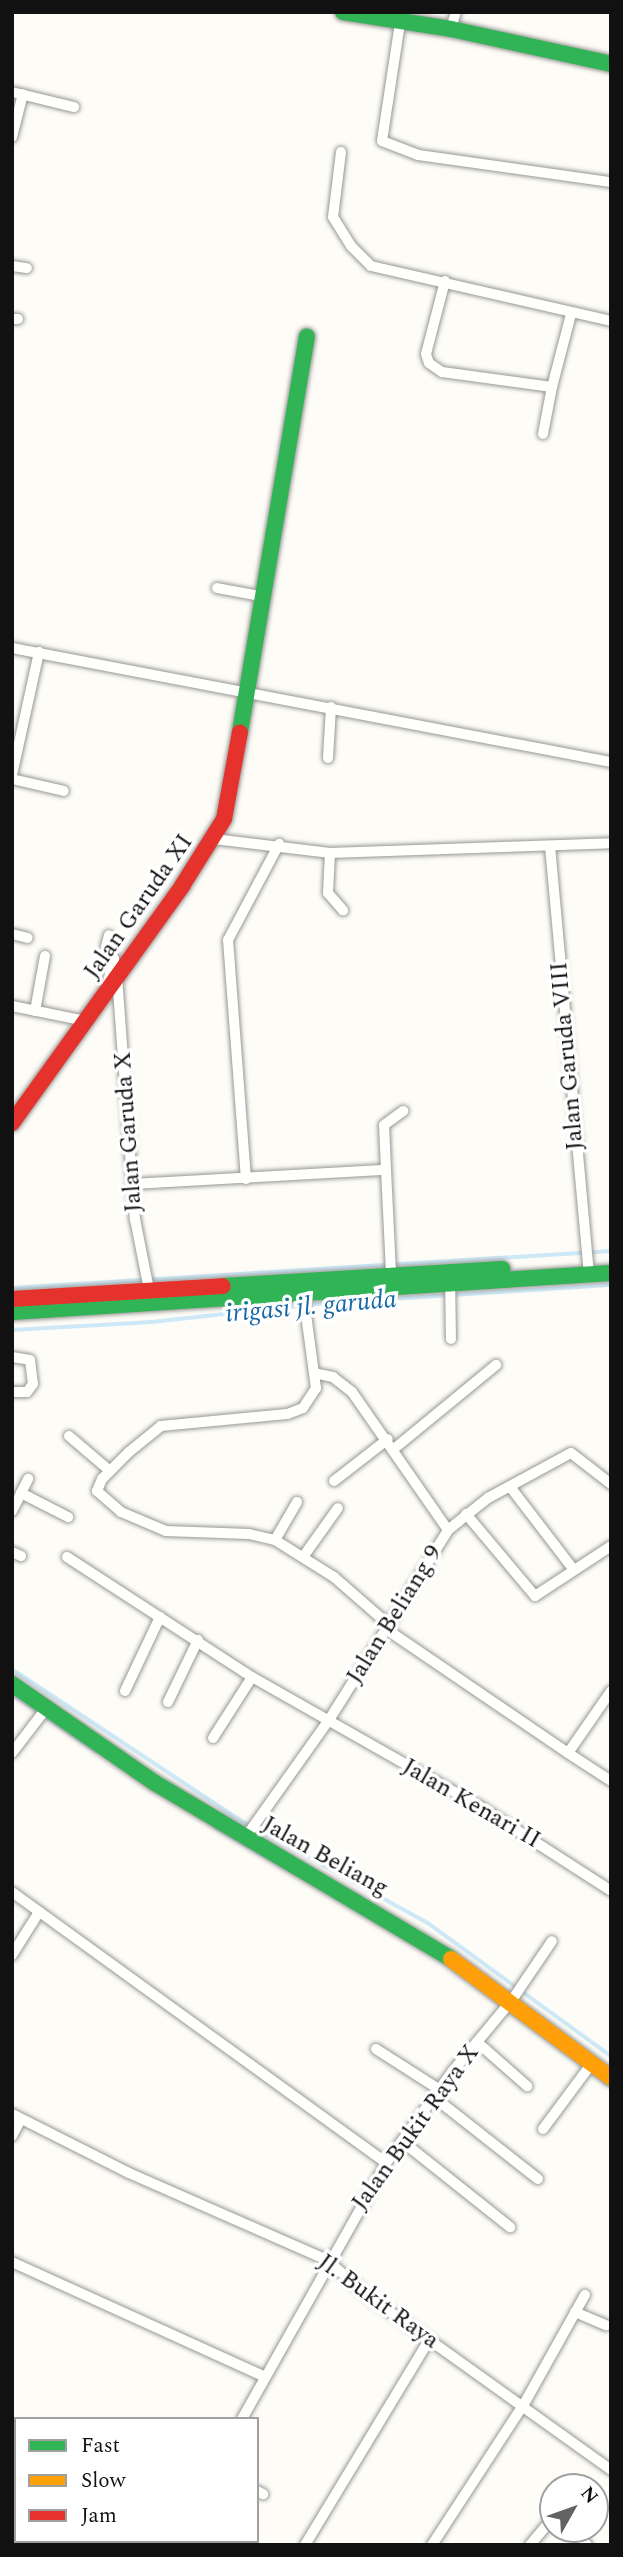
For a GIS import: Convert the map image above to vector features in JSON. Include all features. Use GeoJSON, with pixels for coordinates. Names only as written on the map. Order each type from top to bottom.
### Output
{"type":"FeatureCollection","features":[{"type":"Feature","properties":{"kind":"street"},"geometry":{"type":"LineString","coordinates":[[343,12],[451,29],[611,64]]}},
{"type":"Feature","properties":{"kind":"street"},"geometry":{"type":"LineString","coordinates":[[451,29],[456,12]]}},
{"type":"Feature","properties":{"kind":"street"},"geometry":{"type":"LineString","coordinates":[[400,23],[380,135],[388,146],[418,155],[611,182]]}},
{"type":"Feature","properties":{"kind":"street"},"geometry":{"type":"LineString","coordinates":[[12,137],[17,93],[74,107]]}},
{"type":"Feature","properties":{"kind":"street"},"geometry":{"type":"LineString","coordinates":[[341,152],[333,217],[351,246],[371,266],[445,281],[571,314],[611,321]]}},
{"type":"Feature","properties":{"kind":"street"},"geometry":{"type":"LineString","coordinates":[[12,266],[27,268]]}},
{"type":"Feature","properties":{"kind":"street"},"geometry":{"type":"LineString","coordinates":[[445,281],[426,354],[429,363],[442,372],[552,387]]}},
{"type":"Feature","properties":{"kind":"street"},"geometry":{"type":"LineString","coordinates":[[543,434],[571,314]]}},
{"type":"Feature","properties":{"kind":"street","name":"Jalan Garuda XI"},"geometry":{"type":"LineString","coordinates":[[12,1123],[214,839],[229,804],[307,337]]}},
{"type":"Feature","properties":{"kind":"street"},"geometry":{"type":"LineString","coordinates":[[217,588],[265,597]]}},
{"type":"Feature","properties":{"kind":"street"},"geometry":{"type":"LineString","coordinates":[[12,648],[611,762]]}},
{"type":"Feature","properties":{"kind":"street"},"geometry":{"type":"LineString","coordinates":[[38,652],[12,777],[64,791]]}},
{"type":"Feature","properties":{"kind":"street"},"geometry":{"type":"LineString","coordinates":[[328,758],[331,707]]}},
{"type":"Feature","properties":{"kind":"street"},"geometry":{"type":"LineString","coordinates":[[214,839],[279,844],[330,853],[611,843]]}},
{"type":"Feature","properties":{"kind":"street"},"geometry":{"type":"LineString","coordinates":[[246,1179],[228,940],[279,844]]}},
{"type":"Feature","properties":{"kind":"street","name":"Jalan Garuda VIII"},"geometry":{"type":"LineString","coordinates":[[550,846],[588,1266]]}},
{"type":"Feature","properties":{"kind":"street"},"geometry":{"type":"LineString","coordinates":[[330,853],[328,893],[343,910]]}},
{"type":"Feature","properties":{"kind":"street"},"geometry":{"type":"LineString","coordinates":[[12,934],[28,938]]}},
{"type":"Feature","properties":{"kind":"street"},"geometry":{"type":"LineString","coordinates":[[104,996],[114,959],[106,947],[109,935]]}},
{"type":"Feature","properties":{"kind":"street"},"geometry":{"type":"LineString","coordinates":[[35,1011],[45,956]]}},
{"type":"Feature","properties":{"kind":"street","name":"Jalan Garuda X"},"geometry":{"type":"LineString","coordinates":[[117,974],[136,1232],[149,1290]]}},
{"type":"Feature","properties":{"kind":"street"},"geometry":{"type":"LineString","coordinates":[[12,1006],[86,1021]]}},
{"type":"Feature","properties":{"kind":"street"},"geometry":{"type":"LineString","coordinates":[[391,1273],[384,1125],[402,1111]]}},
{"type":"Feature","properties":{"kind":"street"},"geometry":{"type":"LineString","coordinates":[[133,1184],[386,1170]]}},
{"type":"Feature","properties":{"kind":"street"},"geometry":{"type":"LineString","coordinates":[[12,1299],[391,1273],[449,1287],[611,1264]]}},
{"type":"Feature","properties":{"kind":"street"},"geometry":{"type":"LineString","coordinates":[[12,1311],[306,1303],[611,1273]]}},
{"type":"Feature","properties":{"kind":"street"},"geometry":{"type":"LineString","coordinates":[[449,1287],[451,1339]]}},
{"type":"Feature","properties":{"kind":"street"},"geometry":{"type":"LineString","coordinates":[[306,1303],[315,1392],[298,1411],[165,1425],[149,1433],[110,1471],[98,1493],[121,1513],[151,1527],[184,1533],[249,1534],[275,1540],[303,1557],[387,1627],[611,1782]]}},
{"type":"Feature","properties":{"kind":"street"},"geometry":{"type":"LineString","coordinates":[[12,1357],[30,1360],[33,1384],[27,1392],[12,1392]]}},
{"type":"Feature","properties":{"kind":"street"},"geometry":{"type":"LineString","coordinates":[[334,1481],[391,1444],[496,1365]]}},
{"type":"Feature","properties":{"kind":"street","name":"Jalan Beliang 9"},"geometry":{"type":"LineString","coordinates":[[245,1838],[329,1720],[448,1530],[391,1444],[352,1392],[333,1377],[314,1373]]}},
{"type":"Feature","properties":{"kind":"street"},"geometry":{"type":"LineString","coordinates":[[69,1436],[110,1471]]}},
{"type":"Feature","properties":{"kind":"street"},"geometry":{"type":"LineString","coordinates":[[448,1530],[466,1514],[573,1453],[611,1484]]}},
{"type":"Feature","properties":{"kind":"street"},"geometry":{"type":"LineString","coordinates":[[12,1511],[28,1479]]}},
{"type":"Feature","properties":{"kind":"street"},"geometry":{"type":"LineString","coordinates":[[511,1488],[574,1570]]}},
{"type":"Feature","properties":{"kind":"street"},"geometry":{"type":"LineString","coordinates":[[21,1493],[68,1517]]}},
{"type":"Feature","properties":{"kind":"street"},"geometry":{"type":"LineString","coordinates":[[275,1540],[296,1502]]}},
{"type":"Feature","properties":{"kind":"street"},"geometry":{"type":"LineString","coordinates":[[303,1557],[338,1508]]}},
{"type":"Feature","properties":{"kind":"street"},"geometry":{"type":"LineString","coordinates":[[466,1514],[530,1594],[540,1595],[611,1546]]}},
{"type":"Feature","properties":{"kind":"street","name":"Jalan Kenari II"},"geometry":{"type":"LineString","coordinates":[[67,1557],[252,1676],[537,1842],[611,1891]]}},
{"type":"Feature","properties":{"kind":"street"},"geometry":{"type":"LineString","coordinates":[[125,1691],[160,1617]]}},
{"type":"Feature","properties":{"kind":"street"},"geometry":{"type":"LineString","coordinates":[[168,1702],[198,1640]]}},
{"type":"Feature","properties":{"kind":"street"},"geometry":{"type":"LineString","coordinates":[[213,1738],[252,1676]]}},
{"type":"Feature","properties":{"kind":"street","name":"Jalan Beliang"},"geometry":{"type":"LineString","coordinates":[[12,1684],[45,1710],[245,1838],[394,1921],[512,2000],[611,2078]]}},
{"type":"Feature","properties":{"kind":"street"},"geometry":{"type":"LineString","coordinates":[[568,1753],[611,1691]]}},
{"type":"Feature","properties":{"kind":"street"},"geometry":{"type":"LineString","coordinates":[[600,1706],[611,1713]]}},
{"type":"Feature","properties":{"kind":"street"},"geometry":{"type":"LineString","coordinates":[[12,1753],[45,1710]]}},
{"type":"Feature","properties":{"kind":"street"},"geometry":{"type":"LineString","coordinates":[[12,1892],[386,2163]]}},
{"type":"Feature","properties":{"kind":"street"},"geometry":{"type":"LineString","coordinates":[[12,1955],[39,1912]]}},
{"type":"Feature","properties":{"kind":"street","name":"Jalan Bukit Raya X"},"geometry":{"type":"LineString","coordinates":[[243,2417],[327,2260],[386,2163],[512,2000],[552,1941]]}},
{"type":"Feature","properties":{"kind":"street"},"geometry":{"type":"LineString","coordinates":[[477,2042],[527,2086]]}},
{"type":"Feature","properties":{"kind":"street"},"geometry":{"type":"LineString","coordinates":[[376,2049],[438,2094],[538,2179]]}},
{"type":"Feature","properties":{"kind":"street"},"geometry":{"type":"LineString","coordinates":[[542,2129],[592,2063]]}},
{"type":"Feature","properties":{"kind":"street"},"geometry":{"type":"LineString","coordinates":[[12,2136],[16,2117]]}},
{"type":"Feature","properties":{"kind":"street","name":"Jl. Bukit Raya"},"geometry":{"type":"LineString","coordinates":[[16,2117],[129,2173],[327,2260],[429,2340],[524,2404],[611,2470]]}},
{"type":"Feature","properties":{"kind":"street"},"geometry":{"type":"LineString","coordinates":[[402,2142],[510,2227]]}},
{"type":"Feature","properties":{"kind":"street"},"geometry":{"type":"LineString","coordinates":[[12,2262],[263,2376]]}},
{"type":"Feature","properties":{"kind":"street"},"geometry":{"type":"LineString","coordinates":[[432,2545],[524,2404],[585,2295]]}},
{"type":"Feature","properties":{"kind":"street"},"geometry":{"type":"LineString","coordinates":[[575,2312],[606,2325]]}},
{"type":"Feature","properties":{"kind":"street"},"geometry":{"type":"LineString","coordinates":[[305,2545],[429,2340]]}},
{"type":"Feature","properties":{"kind":"waterway"},"geometry":{"type":"LineString","coordinates":[[12,1288],[611,1251]]}},
{"type":"Feature","properties":{"kind":"waterway","name":"irigasi jl. garuda"},"geometry":{"type":"LineString","coordinates":[[12,1330],[152,1322],[314,1304],[611,1285]]}},
{"type":"Feature","properties":{"kind":"waterway"},"geometry":{"type":"LineString","coordinates":[[12,1669],[237,1818],[428,1923],[611,2056]]}},
{"type":"Feature","properties":{"kind":"waterway"},"geometry":{"type":"LineString","coordinates":[[12,1694],[97,1752]]}},
{"type":"Feature","properties":{"kind":"waterway"},"geometry":{"type":"LineString","coordinates":[[216,1828],[294,1873]]}},
{"type":"Feature","properties":{"kind":"waterway"},"geometry":{"type":"LineString","coordinates":[[604,2082],[611,2087]]}},
{"type":"Feature","properties":{"kind":"traffic: fast"},"geometry":{"type":"LineString","coordinates":[[343,12],[451,29],[611,64]]}},
{"type":"Feature","properties":{"kind":"traffic: fast"},"geometry":{"type":"LineString","coordinates":[[240,732],[307,337]]}},
{"type":"Feature","properties":{"kind":"traffic: fast"},"geometry":{"type":"LineString","coordinates":[[223,1286],[502,1269]]}},
{"type":"Feature","properties":{"kind":"traffic: fast"},"geometry":{"type":"LineString","coordinates":[[12,1312],[611,1273]]}},
{"type":"Feature","properties":{"kind":"traffic: fast"},"geometry":{"type":"LineString","coordinates":[[12,1684],[155,1783],[451,1959]]}},
{"type":"Feature","properties":{"kind":"traffic: slow"},"geometry":{"type":"LineString","coordinates":[[451,1959],[611,2078]]}},
{"type":"Feature","properties":{"kind":"traffic: jam"},"geometry":{"type":"LineString","coordinates":[[12,1123],[182,886],[224,819],[240,732]]}},
{"type":"Feature","properties":{"kind":"traffic: jam"},"geometry":{"type":"LineString","coordinates":[[12,1299],[223,1286]]}}]}
